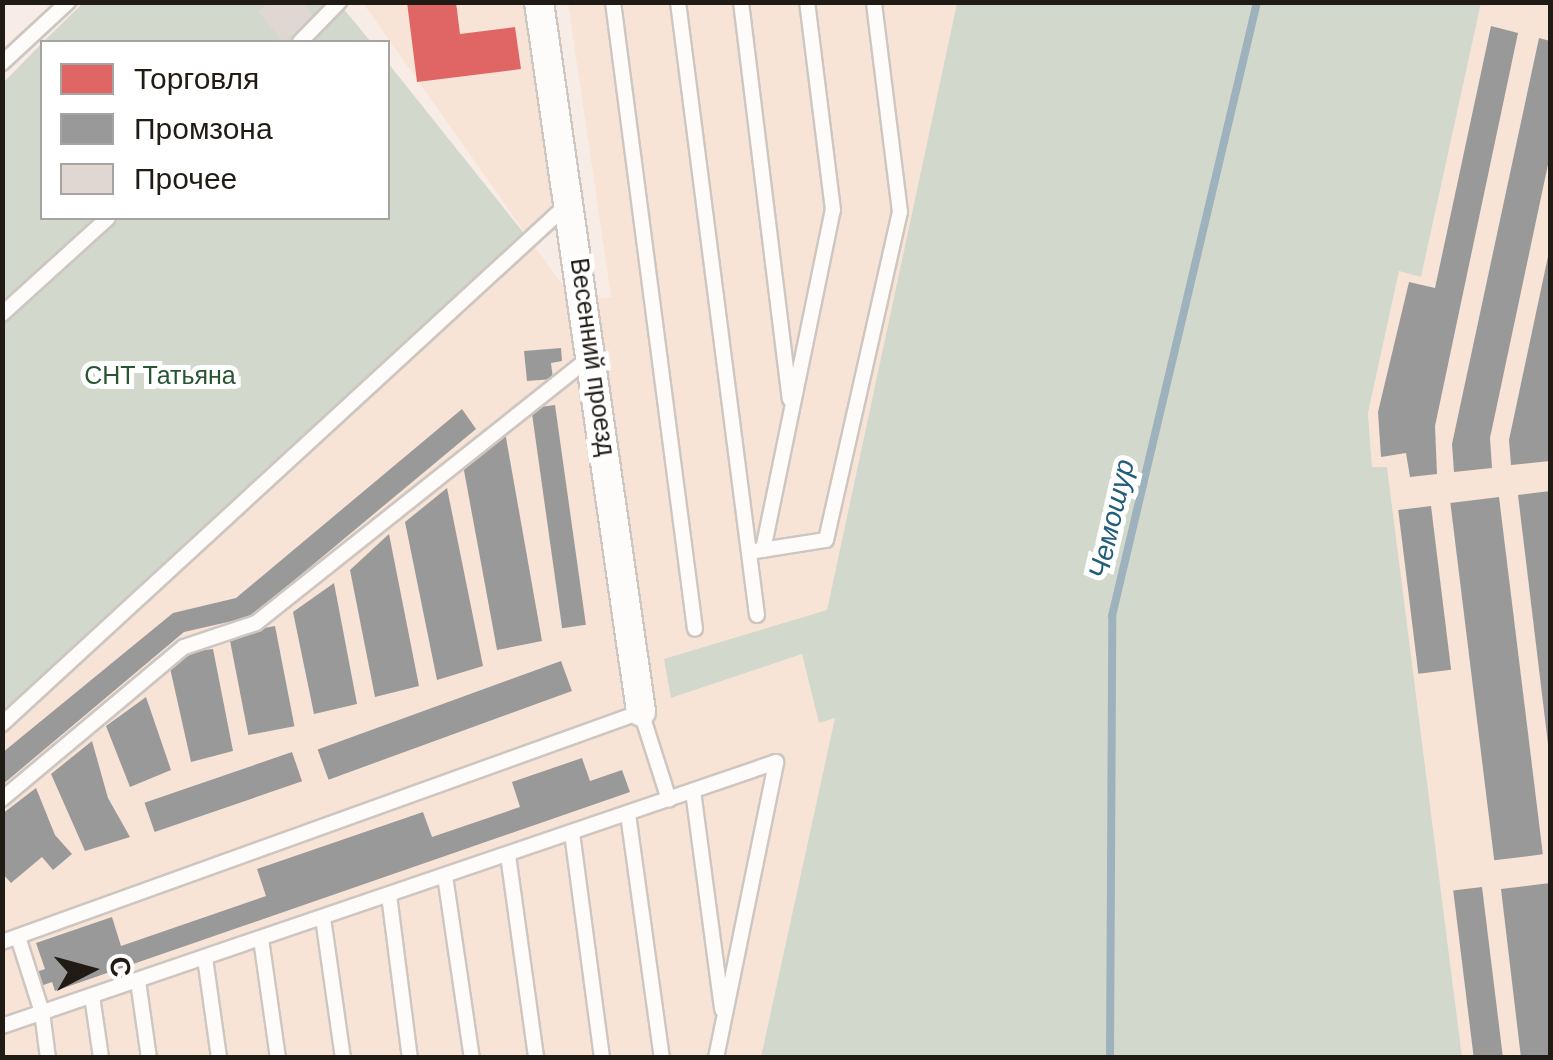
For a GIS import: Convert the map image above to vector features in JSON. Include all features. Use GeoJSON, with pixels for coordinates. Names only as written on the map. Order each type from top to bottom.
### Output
{"type":"FeatureCollection","features":[{"type":"Feature","properties":{"kind":"street","name":"Весенний проезд"},"geometry":{"type":"LineString","coordinates":[[539,2],[594,354],[641,712]]}},
{"type":"Feature","properties":{"kind":"lane"},"geometry":{"type":"LineString","coordinates":[[2,63],[68,2]]}},
{"type":"Feature","properties":{"kind":"lane"},"geometry":{"type":"LineString","coordinates":[[302,40],[338,2]]}},
{"type":"Feature","properties":{"kind":"lane"},"geometry":{"type":"LineString","coordinates":[[613,2],[695,629]]}},
{"type":"Feature","properties":{"kind":"lane"},"geometry":{"type":"LineString","coordinates":[[678,2],[756,551],[757,616]]}},
{"type":"Feature","properties":{"kind":"lane"},"geometry":{"type":"LineString","coordinates":[[742,2],[792,412]]}},
{"type":"Feature","properties":{"kind":"lane"},"geometry":{"type":"LineString","coordinates":[[756,551],[792,412],[833,210],[807,2]]}},
{"type":"Feature","properties":{"kind":"lane"},"geometry":{"type":"LineString","coordinates":[[756,551],[826,540],[900,212],[874,2]]}},
{"type":"Feature","properties":{"kind":"lane"},"geometry":{"type":"LineString","coordinates":[[2,724],[570,202]]}},
{"type":"Feature","properties":{"kind":"lane"},"geometry":{"type":"LineString","coordinates":[[2,314],[106,220]]}},
{"type":"Feature","properties":{"kind":"lane"},"geometry":{"type":"LineString","coordinates":[[2,799],[184,647],[256,623],[594,354]]}},
{"type":"Feature","properties":{"kind":"lane"},"geometry":{"type":"LineString","coordinates":[[48,1058],[42,1012],[10,940],[641,712],[669,800]]}},
{"type":"Feature","properties":{"kind":"lane"},"geometry":{"type":"LineString","coordinates":[[2,1026],[776,762],[716,1058]]}},
{"type":"Feature","properties":{"kind":"lane"},"geometry":{"type":"LineString","coordinates":[[693,791],[724,1019]]}},
{"type":"Feature","properties":{"kind":"lane"},"geometry":{"type":"LineString","coordinates":[[628,814],[662,1058]]}},
{"type":"Feature","properties":{"kind":"lane"},"geometry":{"type":"LineString","coordinates":[[572,833],[602,1058]]}},
{"type":"Feature","properties":{"kind":"lane"},"geometry":{"type":"LineString","coordinates":[[508,855],[536,1058]]}},
{"type":"Feature","properties":{"kind":"lane"},"geometry":{"type":"LineString","coordinates":[[446,876],[472,1058]]}},
{"type":"Feature","properties":{"kind":"lane"},"geometry":{"type":"LineString","coordinates":[[390,895],[410,1058]]}},
{"type":"Feature","properties":{"kind":"lane"},"geometry":{"type":"LineString","coordinates":[[323,918],[343,1058]]}},
{"type":"Feature","properties":{"kind":"lane"},"geometry":{"type":"LineString","coordinates":[[261,939],[278,1058]]}},
{"type":"Feature","properties":{"kind":"lane"},"geometry":{"type":"LineString","coordinates":[[205,958],[219,1058]]}},
{"type":"Feature","properties":{"kind":"lane"},"geometry":{"type":"LineString","coordinates":[[138,981],[149,1058]]}},
{"type":"Feature","properties":{"kind":"lane"},"geometry":{"type":"LineString","coordinates":[[92,996],[101,1058]]}},
{"type":"Feature","properties":{"kind":"shaded area"},"geometry":{"type":"Polygon","coordinates":[[[363,3],[528,3],[559,226],[535,247],[390,40],[363,3]]]}},
{"type":"Feature","properties":{"kind":"shaded area"},"geometry":{"type":"Polygon","coordinates":[[[568,3],[957,3],[827,610],[672,698],[802,654],[819,722],[836,717],[761,1057],[3,1058],[3,734],[535,247],[574,301],[611,297],[568,3]]]}},
{"type":"Feature","properties":{"kind":"shaded area"},"geometry":{"type":"Polygon","coordinates":[[[1481,3],[1550,3],[1550,1057],[1462,1057],[1387,468],[1372,468],[1368,413],[1399,270],[1421,276],[1481,3]]]}},
{"type":"Feature","properties":{"kind":"green space"},"geometry":{"type":"Polygon","coordinates":[[[84,2],[339,3],[369,40],[45,40],[84,2]]]}},
{"type":"Feature","properties":{"kind":"green space"},"geometry":{"type":"Polygon","coordinates":[[[957,3],[1481,3],[1421,277],[1399,271],[1368,413],[1372,467],[1387,467],[1462,1057],[761,1057],[835,718],[819,723],[802,654],[671,698],[664,659],[827,610],[957,3]]]}},
{"type":"Feature","properties":{"kind":"green space","name":"СНТ Татьяна"},"geometry":{"type":"Polygon","coordinates":[[[40,45],[40,220],[390,220],[390,66],[535,247],[3,730],[3,83],[40,45]]]}},
{"type":"Feature","properties":{"kind":"building: Торговля"},"geometry":{"type":"Polygon","coordinates":[[[407,2],[456,2],[460,34],[515,27],[521,69],[417,82],[407,2]]]}},
{"type":"Feature","properties":{"kind":"building: Промзона"},"geometry":{"type":"Polygon","coordinates":[[[1491,26],[1518,33],[1435,426],[1437,474],[1410,477],[1406,453],[1381,457],[1378,412],[1409,282],[1435,288],[1491,26]]]}},
{"type":"Feature","properties":{"kind":"building: Промзона"},"geometry":{"type":"Polygon","coordinates":[[[1539,38],[1550,41],[1550,155],[1490,438],[1492,468],[1454,472],[1452,444],[1539,38]]]}},
{"type":"Feature","properties":{"kind":"building: Промзона"},"geometry":{"type":"Polygon","coordinates":[[[1550,247],[1550,461],[1511,465],[1509,440],[1550,247]]]}},
{"type":"Feature","properties":{"kind":"building: Промзона"},"geometry":{"type":"Polygon","coordinates":[[[561,348],[562,361],[551,363],[553,379],[527,381],[524,351],[561,348]]]}},
{"type":"Feature","properties":{"kind":"building: Промзона"},"geometry":{"type":"Polygon","coordinates":[[[555,405],[586,625],[562,628],[531,408],[555,405]]]}},
{"type":"Feature","properties":{"kind":"building: Промзона"},"geometry":{"type":"Polygon","coordinates":[[[462,409],[476,429],[250,617],[184,632],[2,785],[2,753],[173,613],[236,598],[462,409]]]}},
{"type":"Feature","properties":{"kind":"building: Промзона"},"geometry":{"type":"Polygon","coordinates":[[[505,432],[542,641],[497,650],[463,465],[505,432]]]}},
{"type":"Feature","properties":{"kind":"building: Промзона"},"geometry":{"type":"Polygon","coordinates":[[[447,488],[483,666],[437,680],[405,522],[447,488]]]}},
{"type":"Feature","properties":{"kind":"building: Промзона"},"geometry":{"type":"Polygon","coordinates":[[[1550,491],[1550,743],[1548,744],[1518,495],[1550,491]]]}},
{"type":"Feature","properties":{"kind":"building: Промзона"},"geometry":{"type":"Polygon","coordinates":[[[1499,497],[1543,854],[1494,860],[1450,503],[1499,497]]]}},
{"type":"Feature","properties":{"kind":"building: Промзона"},"geometry":{"type":"Polygon","coordinates":[[[1431,506],[1451,670],[1418,674],[1398,510],[1431,506]]]}},
{"type":"Feature","properties":{"kind":"building: Промзона"},"geometry":{"type":"Polygon","coordinates":[[[389,534],[419,686],[375,697],[350,570],[389,534]]]}},
{"type":"Feature","properties":{"kind":"building: Промзона"},"geometry":{"type":"Polygon","coordinates":[[[334,583],[357,704],[314,714],[293,612],[334,583]]]}},
{"type":"Feature","properties":{"kind":"building: Промзона"},"geometry":{"type":"Polygon","coordinates":[[[275,626],[294,726],[248,735],[229,635],[275,626]]]}},
{"type":"Feature","properties":{"kind":"building: Промзона"},"geometry":{"type":"Polygon","coordinates":[[[213,649],[233,751],[191,762],[170,668],[189,652],[213,649]]]}},
{"type":"Feature","properties":{"kind":"building: Промзона"},"geometry":{"type":"Polygon","coordinates":[[[561,661],[572,691],[329,780],[318,750],[561,661]]]}},
{"type":"Feature","properties":{"kind":"building: Промзона"},"geometry":{"type":"Polygon","coordinates":[[[146,697],[171,770],[130,787],[106,726],[146,697]]]}},
{"type":"Feature","properties":{"kind":"building: Промзона"},"geometry":{"type":"Polygon","coordinates":[[[92,741],[108,798],[130,837],[85,851],[51,774],[92,741]]]}},
{"type":"Feature","properties":{"kind":"building: Промзона"},"geometry":{"type":"Polygon","coordinates":[[[292,752],[302,781],[155,832],[144,803],[292,752]]]}},
{"type":"Feature","properties":{"kind":"building: Промзона"},"geometry":{"type":"Polygon","coordinates":[[[582,758],[590,781],[622,770],[630,792],[55,991],[52,982],[38,987],[33,973],[45,969],[36,943],[112,917],[121,946],[266,896],[257,869],[423,812],[432,837],[520,807],[512,782],[582,758]]]}},
{"type":"Feature","properties":{"kind":"building: Промзона"},"geometry":{"type":"Polygon","coordinates":[[[36,788],[55,835],[72,854],[53,870],[42,857],[11,883],[2,873],[2,814],[36,788]]]}},
{"type":"Feature","properties":{"kind":"building: Промзона"},"geometry":{"type":"Polygon","coordinates":[[[1550,883],[1550,1058],[1521,1058],[1501,889],[1550,883]]]}},
{"type":"Feature","properties":{"kind":"building: Промзона"},"geometry":{"type":"Polygon","coordinates":[[[1482,887],[1503,1058],[1474,1058],[1453,891],[1482,887]]]}},
{"type":"Feature","properties":{"kind":"building: Прочее"},"geometry":{"type":"Polygon","coordinates":[[[269,3],[303,3],[315,18],[281,40],[258,11],[269,3]]]}},
{"type":"Feature","properties":{"kind":"waterway","name":"Чемошур"},"geometry":{"type":"LineString","coordinates":[[1110,1058],[1112,616],[1257,2]]}}]}
